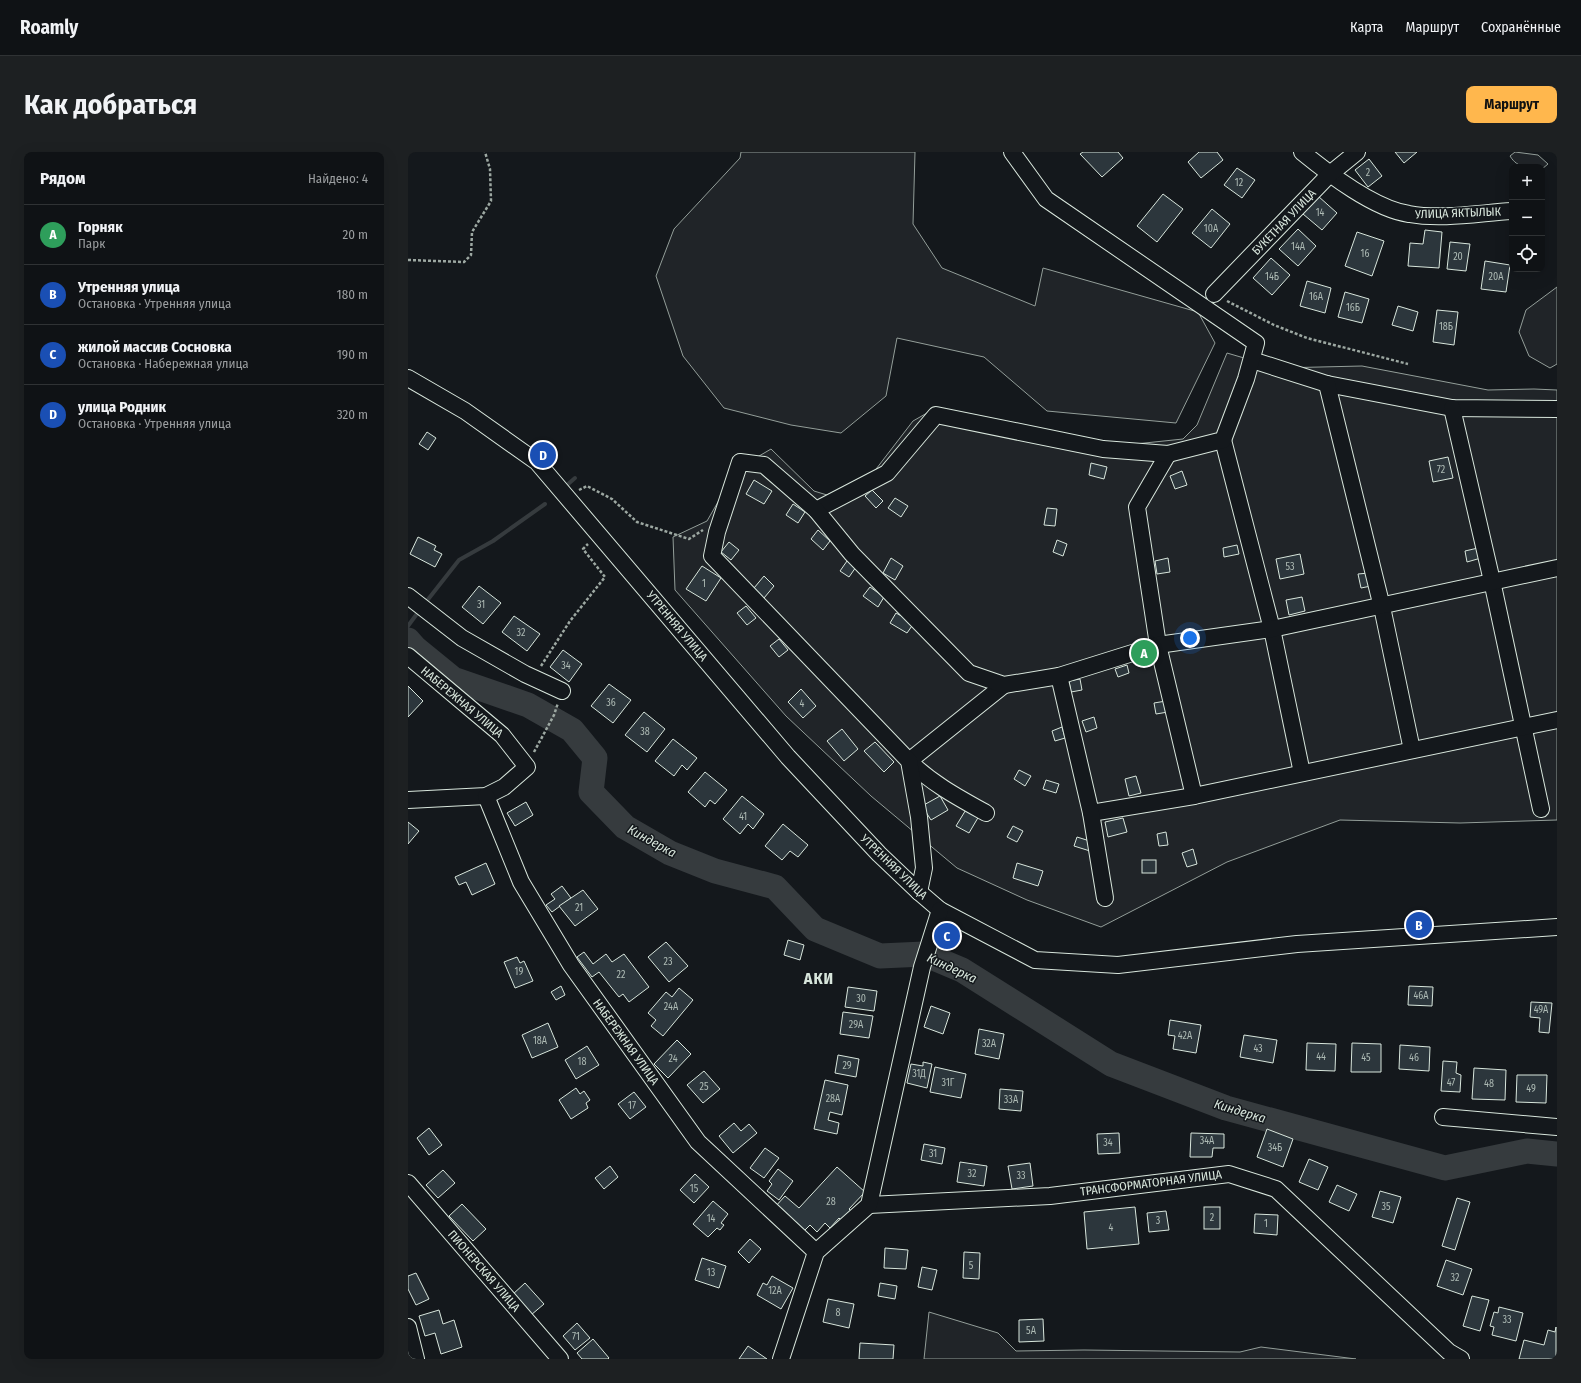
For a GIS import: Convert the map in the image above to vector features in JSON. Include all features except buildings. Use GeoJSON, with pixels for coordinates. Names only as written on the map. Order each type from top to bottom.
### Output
{"type":"FeatureCollection","features":[{"type":"Feature","properties":{"kind":"street"},"geometry":{"type":"LineString","coordinates":[[1012,152],[1046,199],[1256,343],[1252,360],[1224,440],[1272,629],[1302,773]]}},
{"type":"Feature","properties":{"kind":"street","name":"УЛИЦА ЯКТЫЛЫК"},"geometry":{"type":"LineString","coordinates":[[1302,152],[1330,174],[1382,206],[1408,214],[1442,215],[1509,211]]}},
{"type":"Feature","properties":{"kind":"street","name":"БУКЕТНАЯ УЛИЦА"},"geometry":{"type":"LineString","coordinates":[[1214,294],[1330,174],[1357,152]]}},
{"type":"Feature","properties":{"kind":"street"},"geometry":{"type":"LineString","coordinates":[[1252,360],[1327,384],[1452,408],[1557,408]]}},
{"type":"Feature","properties":{"kind":"street","name":"УТРЕННЯЯ УЛИЦА"},"geometry":{"type":"LineString","coordinates":[[408,378],[465,411],[537,462],[788,757],[879,854],[919,892],[940,910],[1035,960],[1118,965],[1297,944],[1557,927]]}},
{"type":"Feature","properties":{"kind":"street"},"geometry":{"type":"LineString","coordinates":[[1327,384],[1382,607],[1412,750]]}},
{"type":"Feature","properties":{"kind":"street"},"geometry":{"type":"LineString","coordinates":[[1452,408],[1492,580],[1541,809]]}},
{"type":"Feature","properties":{"kind":"street"},"geometry":{"type":"LineString","coordinates":[[816,510],[887,473],[936,415],[1103,449],[1168,454],[1224,440]]}},
{"type":"Feature","properties":{"kind":"street"},"geometry":{"type":"LineString","coordinates":[[1168,454],[1137,507],[1158,645],[1194,796]]}},
{"type":"Feature","properties":{"kind":"street"},"geometry":{"type":"LineString","coordinates":[[986,813],[960,799],[921,773],[712,556],[717,532],[740,462],[764,465],[816,510],[852,554],[969,673],[1004,685],[1059,676],[1158,645],[1272,629],[1382,607],[1492,580],[1557,568]]}},
{"type":"Feature","properties":{"kind":"street"},"geometry":{"type":"LineString","coordinates":[[408,596],[462,638],[562,692]]}},
{"type":"Feature","properties":{"kind":"street","name":"НАБЕРЕЖНАЯ УЛИЦА"},"geometry":{"type":"LineString","coordinates":[[408,656],[502,735],[527,767]]}},
{"type":"Feature","properties":{"kind":"street"},"geometry":{"type":"LineString","coordinates":[[1059,676],[1091,813],[1105,898]]}},
{"type":"Feature","properties":{"kind":"street"},"geometry":{"type":"LineString","coordinates":[[909,761],[1004,685]]}},
{"type":"Feature","properties":{"kind":"street"},"geometry":{"type":"LineString","coordinates":[[1091,813],[1194,796],[1557,720]]}},
{"type":"Feature","properties":{"kind":"street"},"geometry":{"type":"LineString","coordinates":[[909,761],[924,868],[919,892]]}},
{"type":"Feature","properties":{"kind":"street"},"geometry":{"type":"LineString","coordinates":[[408,800],[486,796],[504,787],[527,767]]}},
{"type":"Feature","properties":{"kind":"street","name":"НАБЕРЕЖНАЯ УЛИЦА"},"geometry":{"type":"LineString","coordinates":[[486,796],[521,882],[571,965],[698,1142],[816,1252]]}},
{"type":"Feature","properties":{"kind":"street"},"geometry":{"type":"LineString","coordinates":[[781,1359],[816,1252],[869,1206],[922,967],[940,910]]}},
{"type":"Feature","properties":{"kind":"street"},"geometry":{"type":"LineString","coordinates":[[1443,1117],[1557,1127]]}},
{"type":"Feature","properties":{"kind":"street","name":"ТРАНСФОРМАТОРНАЯ УЛИЦА"},"geometry":{"type":"LineString","coordinates":[[869,1206],[1050,1196],[1229,1174],[1276,1189],[1449,1352],[1461,1359]]}},
{"type":"Feature","properties":{"kind":"street","name":"ПИОНЕРСКАЯ УЛИЦА"},"geometry":{"type":"LineString","coordinates":[[408,1183],[560,1359]]}},
{"type":"Feature","properties":{"kind":"street"},"geometry":{"type":"LineString","coordinates":[[408,1327],[416,1359]]}},
{"type":"Feature","properties":{"kind":"path"},"geometry":{"type":"LineString","coordinates":[[408,260],[464,262],[471,256],[472,232],[491,201],[490,169],[485,152]]}},
{"type":"Feature","properties":{"kind":"path"},"geometry":{"type":"LineString","coordinates":[[1214,294],[1274,325],[1307,338],[1408,364]]}},
{"type":"Feature","properties":{"kind":"path"},"geometry":{"type":"LineString","coordinates":[[566,495],[587,486],[612,499],[638,522],[689,538],[704,529],[717,532]]}},
{"type":"Feature","properties":{"kind":"path"},"geometry":{"type":"LineString","coordinates":[[534,678],[570,621],[604,577],[583,549],[598,534]]}},
{"type":"Feature","properties":{"kind":"path"},"geometry":{"type":"LineString","coordinates":[[527,767],[544,730],[554,715]]}},
{"type":"Feature","properties":{"kind":"shaded area"},"geometry":{"type":"Polygon","coordinates":[[[741,152],[915,152],[913,224],[942,268],[1035,306],[1043,268],[1198,312],[1215,343],[1176,423],[1047,411],[984,357],[897,338],[886,396],[841,433],[791,425],[724,408],[683,356],[656,276],[674,229],[740,158],[741,152]]]}},
{"type":"Feature","properties":{"kind":"shaded area"},"geometry":{"type":"Polygon","coordinates":[[[1515,152],[1538,155],[1548,164],[1545,166],[1545,164],[1518,164],[1510,156],[1515,152]]]}},
{"type":"Feature","properties":{"kind":"shaded area"},"geometry":{"type":"Polygon","coordinates":[[[1557,287],[1557,364],[1550,368],[1529,356],[1519,332],[1526,310],[1557,287]]]}},
{"type":"Feature","properties":{"kind":"shaded area"},"geometry":{"type":"Polygon","coordinates":[[[1227,353],[1278,368],[1362,366],[1488,390],[1557,390],[1557,820],[1460,823],[1340,820],[1227,862],[1101,927],[1027,900],[957,868],[871,796],[786,716],[675,590],[673,537],[707,521],[737,469],[771,449],[814,491],[827,495],[873,473],[913,421],[927,413],[995,431],[1087,449],[1183,439],[1197,425],[1227,353]]]}},
{"type":"Feature","properties":{"kind":"shaded area"},"geometry":{"type":"Polygon","coordinates":[[[929,1312],[998,1333],[1016,1351],[1084,1350],[1240,1352],[1261,1347],[1356,1359],[924,1359],[929,1312]]]}},
{"type":"Feature","properties":{"kind":"waterway"},"geometry":{"type":"LineString","coordinates":[[567,485],[575,478]]}},
{"type":"Feature","properties":{"kind":"waterway"},"geometry":{"type":"LineString","coordinates":[[426,602],[459,560],[493,541],[545,504]]}},
{"type":"Feature","properties":{"kind":"waterway"},"geometry":{"type":"LineString","coordinates":[[408,626],[419,611]]}},
{"type":"Feature","properties":{"kind":"waterway","name":"Киндерка"},"geometry":{"type":"LineString","coordinates":[[408,640],[415,648],[453,679],[528,705],[572,730],[595,758],[591,792],[625,827],[670,853],[715,871],[775,887],[815,929],[880,956],[924,954],[962,970],[1111,1064],[1226,1108],[1445,1168],[1527,1151],[1557,1154]]}},
{"type":"Feature","properties":{"kind":"place","name":"улица Родник"},"geometry":{"type":"Point","coordinates":[543,455]}},
{"type":"Feature","properties":{"kind":"place","name":"Горняк"},"geometry":{"type":"Point","coordinates":[1144,653]}},
{"type":"Feature","properties":{"kind":"place","name":"Утренняя улица"},"geometry":{"type":"Point","coordinates":[1419,925]}},
{"type":"Feature","properties":{"kind":"place","name":"жилой массив Сосновка"},"geometry":{"type":"Point","coordinates":[947,936]}},
{"type":"Feature","properties":{"kind":"district","name":"АКИ"},"geometry":{"type":"Point","coordinates":[819,978]}}]}
